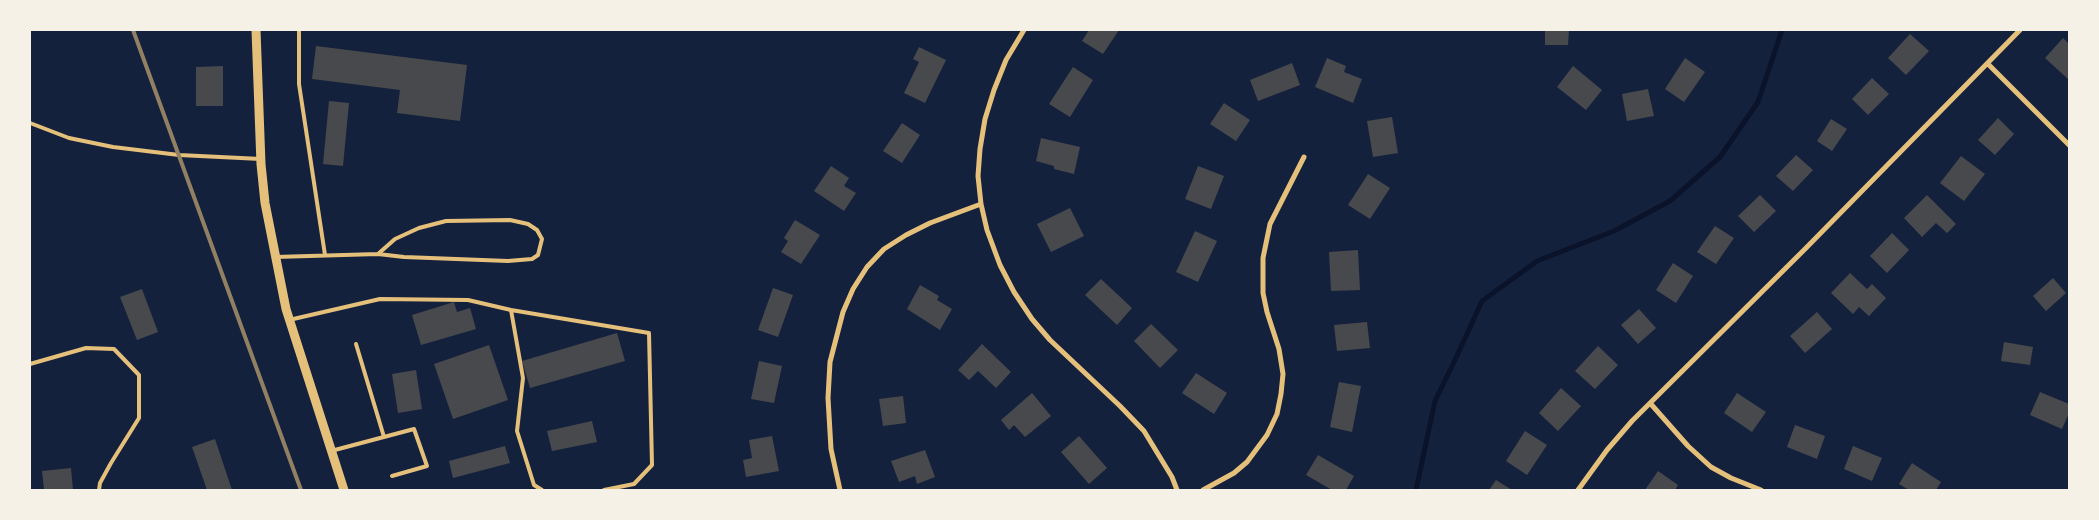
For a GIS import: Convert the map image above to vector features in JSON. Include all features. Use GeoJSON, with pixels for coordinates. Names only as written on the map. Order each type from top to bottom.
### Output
{"type":"FeatureCollection","features":[{"type":"Feature","properties":{"kind":"street"},"geometry":{"type":"LineString","coordinates":[[256,30],[261,159],[265,203],[275,257],[289,320],[344,490]]}},
{"type":"Feature","properties":{"kind":"street"},"geometry":{"type":"LineString","coordinates":[[1024,30],[1006,60],[994,90],[980,149],[978,176],[981,204],[987,230],[1000,265],[1028,312],[1050,340],[1144,431],[1172,477],[1177,490]]}},
{"type":"Feature","properties":{"kind":"street"},"geometry":{"type":"LineString","coordinates":[[1578,490],[1607,450],[1650,403],[1806,248],[2020,30]]}},
{"type":"Feature","properties":{"kind":"street"},"geometry":{"type":"LineString","coordinates":[[1988,64],[2069,145]]}},
{"type":"Feature","properties":{"kind":"street"},"geometry":{"type":"LineString","coordinates":[[1203,490],[1234,473],[1247,462],[1267,435],[1277,414],[1283,374],[1279,349],[1267,312],[1261,277],[1270,224],[1304,157]]}},
{"type":"Feature","properties":{"kind":"street"},"geometry":{"type":"LineString","coordinates":[[840,490],[831,449],[828,398],[830,362],[840,320],[853,289],[867,267],[884,249],[930,223],[981,204]]}},
{"type":"Feature","properties":{"kind":"street"},"geometry":{"type":"LineString","coordinates":[[1650,403],[1688,446],[1711,467],[1731,478],[1761,490]]}},
{"type":"Feature","properties":{"kind":"lane"},"geometry":{"type":"LineString","coordinates":[[299,30],[299,84],[325,255]]}},
{"type":"Feature","properties":{"kind":"lane"},"geometry":{"type":"LineString","coordinates":[[30,123],[69,138],[113,147],[179,155],[261,159]]}},
{"type":"Feature","properties":{"kind":"lane"},"geometry":{"type":"LineString","coordinates":[[275,257],[378,254],[498,261],[532,259],[538,255],[542,240],[537,230],[528,224],[510,220],[446,221],[419,228],[395,239],[378,254]]}},
{"type":"Feature","properties":{"kind":"lane"},"geometry":{"type":"LineString","coordinates":[[289,320],[380,299],[468,300],[511,310],[649,333],[652,465],[634,484],[604,490]]}},
{"type":"Feature","properties":{"kind":"lane"},"geometry":{"type":"LineString","coordinates":[[511,310],[523,378],[517,431],[534,485],[542,490]]}},
{"type":"Feature","properties":{"kind":"lane"},"geometry":{"type":"LineString","coordinates":[[356,344],[384,437]]}},
{"type":"Feature","properties":{"kind":"lane"},"geometry":{"type":"LineString","coordinates":[[30,364],[86,348],[114,349],[139,375],[139,418],[107,470],[100,483],[99,490]]}},
{"type":"Feature","properties":{"kind":"lane"},"geometry":{"type":"LineString","coordinates":[[331,451],[414,429],[428,466],[392,476]]}},
{"type":"Feature","properties":{"kind":"building"},"geometry":{"type":"Polygon","coordinates":[[[1089,30],[1119,30],[1103,54],[1082,41],[1089,30]]]}},
{"type":"Feature","properties":{"kind":"building"},"geometry":{"type":"Polygon","coordinates":[[[1545,30],[1569,30],[1568,45],[1545,45],[1545,30]]]}},
{"type":"Feature","properties":{"kind":"building"},"geometry":{"type":"Polygon","coordinates":[[[1910,34],[1929,51],[1906,75],[1888,58],[1910,34]]]}},
{"type":"Feature","properties":{"kind":"building"},"geometry":{"type":"Polygon","coordinates":[[[2063,38],[2069,44],[2069,80],[2045,58],[2063,38]]]}},
{"type":"Feature","properties":{"kind":"building"},"geometry":{"type":"Polygon","coordinates":[[[316,46],[467,65],[460,121],[397,113],[400,90],[312,79],[316,46]]]}},
{"type":"Feature","properties":{"kind":"building"},"geometry":{"type":"Polygon","coordinates":[[[919,47],[946,60],[925,103],[904,93],[919,62],[913,59],[919,47]]]}},
{"type":"Feature","properties":{"kind":"building"},"geometry":{"type":"Polygon","coordinates":[[[1327,58],[1346,66],[1344,72],[1362,79],[1353,103],[1315,87],[1327,58]]]}},
{"type":"Feature","properties":{"kind":"building"},"geometry":{"type":"Polygon","coordinates":[[[1685,58],[1705,72],[1684,102],[1665,89],[1685,58]]]}},
{"type":"Feature","properties":{"kind":"building"},"geometry":{"type":"Polygon","coordinates":[[[1292,63],[1300,85],[1258,101],[1250,80],[1292,63]]]}},
{"type":"Feature","properties":{"kind":"building"},"geometry":{"type":"Polygon","coordinates":[[[223,66],[223,106],[196,106],[196,67],[223,66]]]}},
{"type":"Feature","properties":{"kind":"building"},"geometry":{"type":"Polygon","coordinates":[[[1573,66],[1602,90],[1586,110],[1557,87],[1573,66]]]}},
{"type":"Feature","properties":{"kind":"building"},"geometry":{"type":"Polygon","coordinates":[[[1073,67],[1093,80],[1070,117],[1049,104],[1073,67]]]}},
{"type":"Feature","properties":{"kind":"building"},"geometry":{"type":"Polygon","coordinates":[[[1872,78],[1889,94],[1868,115],[1852,99],[1872,78]]]}},
{"type":"Feature","properties":{"kind":"building"},"geometry":{"type":"Polygon","coordinates":[[[1648,89],[1654,116],[1627,121],[1622,94],[1648,89]]]}},
{"type":"Feature","properties":{"kind":"building"},"geometry":{"type":"Polygon","coordinates":[[[329,101],[349,103],[343,166],[323,164],[329,101]]]}},
{"type":"Feature","properties":{"kind":"building"},"geometry":{"type":"Polygon","coordinates":[[[1224,103],[1250,120],[1236,141],[1210,124],[1224,103]]]}},
{"type":"Feature","properties":{"kind":"building"},"geometry":{"type":"Polygon","coordinates":[[[1392,117],[1398,153],[1373,157],[1367,121],[1392,117]]]}},
{"type":"Feature","properties":{"kind":"building"},"geometry":{"type":"Polygon","coordinates":[[[1998,118],[2014,134],[1995,155],[1978,140],[1998,118]]]}},
{"type":"Feature","properties":{"kind":"building"},"geometry":{"type":"Polygon","coordinates":[[[1831,119],[1847,129],[1832,151],[1817,141],[1831,119]]]}},
{"type":"Feature","properties":{"kind":"building"},"geometry":{"type":"Polygon","coordinates":[[[902,123],[920,135],[902,163],[883,151],[902,123]]]}},
{"type":"Feature","properties":{"kind":"building"},"geometry":{"type":"Polygon","coordinates":[[[1041,138],[1080,147],[1074,174],[1054,169],[1054,166],[1036,161],[1041,138]]]}},
{"type":"Feature","properties":{"kind":"building"},"geometry":{"type":"Polygon","coordinates":[[[1796,155],[1813,170],[1793,191],[1776,176],[1796,155]]]}},
{"type":"Feature","properties":{"kind":"building"},"geometry":{"type":"Polygon","coordinates":[[[1961,156],[1985,174],[1964,201],[1940,183],[1961,156]]]}},
{"type":"Feature","properties":{"kind":"building"},"geometry":{"type":"Polygon","coordinates":[[[831,166],[849,178],[844,186],[856,193],[844,211],[814,191],[831,166]]]}},
{"type":"Feature","properties":{"kind":"building"},"geometry":{"type":"Polygon","coordinates":[[[1198,166],[1224,176],[1211,209],[1185,199],[1198,166]]]}},
{"type":"Feature","properties":{"kind":"building"},"geometry":{"type":"Polygon","coordinates":[[[1368,174],[1390,188],[1370,219],[1348,205],[1368,174]]]}},
{"type":"Feature","properties":{"kind":"building"},"geometry":{"type":"Polygon","coordinates":[[[1760,195],[1776,211],[1754,232],[1738,216],[1760,195]]]}},
{"type":"Feature","properties":{"kind":"building"},"geometry":{"type":"Polygon","coordinates":[[[1927,195],[1956,224],[1947,233],[1936,223],[1922,237],[1904,218],[1927,195]]]}},
{"type":"Feature","properties":{"kind":"building"},"geometry":{"type":"Polygon","coordinates":[[[1070,208],[1084,236],[1051,252],[1037,224],[1070,208]]]}},
{"type":"Feature","properties":{"kind":"building"},"geometry":{"type":"Polygon","coordinates":[[[795,220],[820,235],[801,264],[781,252],[788,241],[784,238],[795,220]]]}},
{"type":"Feature","properties":{"kind":"building"},"geometry":{"type":"Polygon","coordinates":[[[1715,226],[1734,238],[1716,264],[1697,252],[1715,226]]]}},
{"type":"Feature","properties":{"kind":"building"},"geometry":{"type":"Polygon","coordinates":[[[1195,231],[1217,241],[1198,282],[1176,272],[1195,231]]]}},
{"type":"Feature","properties":{"kind":"building"},"geometry":{"type":"Polygon","coordinates":[[[1892,233],[1909,250],[1887,273],[1870,256],[1892,233]]]}},
{"type":"Feature","properties":{"kind":"building"},"geometry":{"type":"Polygon","coordinates":[[[1358,250],[1360,290],[1331,291],[1329,252],[1358,250]]]}},
{"type":"Feature","properties":{"kind":"building"},"geometry":{"type":"Polygon","coordinates":[[[1673,263],[1693,276],[1676,303],[1656,290],[1673,263]]]}},
{"type":"Feature","properties":{"kind":"building"},"geometry":{"type":"Polygon","coordinates":[[[1850,273],[1867,289],[1872,284],[1886,298],[1869,316],[1859,307],[1853,314],[1831,293],[1850,273]]]}},
{"type":"Feature","properties":{"kind":"building"},"geometry":{"type":"Polygon","coordinates":[[[2053,278],[2066,293],[2046,311],[2033,296],[2053,278]]]}},
{"type":"Feature","properties":{"kind":"building"},"geometry":{"type":"Polygon","coordinates":[[[1101,279],[1132,308],[1117,325],[1085,295],[1101,279]]]}},
{"type":"Feature","properties":{"kind":"building"},"geometry":{"type":"Polygon","coordinates":[[[920,285],[939,296],[937,300],[952,309],[940,330],[907,309],[920,285]]]}},
{"type":"Feature","properties":{"kind":"building"},"geometry":{"type":"Polygon","coordinates":[[[773,288],[793,295],[778,337],[758,330],[773,288]]]}},
{"type":"Feature","properties":{"kind":"building"},"geometry":{"type":"Polygon","coordinates":[[[142,289],[158,332],[137,340],[120,297],[142,289]]]}},
{"type":"Feature","properties":{"kind":"building"},"geometry":{"type":"Polygon","coordinates":[[[454,302],[457,312],[470,308],[476,329],[421,345],[412,315],[454,302]]]}},
{"type":"Feature","properties":{"kind":"building"},"geometry":{"type":"Polygon","coordinates":[[[1639,309],[1656,328],[1638,344],[1621,325],[1639,309]]]}},
{"type":"Feature","properties":{"kind":"building"},"geometry":{"type":"Polygon","coordinates":[[[1817,312],[1832,329],[1805,353],[1790,336],[1817,312]]]}},
{"type":"Feature","properties":{"kind":"building"},"geometry":{"type":"Polygon","coordinates":[[[1367,322],[1370,348],[1337,351],[1334,325],[1367,322]]]}},
{"type":"Feature","properties":{"kind":"building"},"geometry":{"type":"Polygon","coordinates":[[[1151,324],[1178,350],[1160,368],[1134,341],[1151,324]]]}},
{"type":"Feature","properties":{"kind":"building"},"geometry":{"type":"Polygon","coordinates":[[[617,333],[625,361],[530,388],[522,361],[617,333]]]}},
{"type":"Feature","properties":{"kind":"building"},"geometry":{"type":"Polygon","coordinates":[[[2004,342],[2033,347],[2030,365],[2001,361],[2004,342]]]}},
{"type":"Feature","properties":{"kind":"building"},"geometry":{"type":"Polygon","coordinates":[[[982,344],[1011,372],[996,388],[978,371],[969,380],[958,370],[982,344]]]}},
{"type":"Feature","properties":{"kind":"building"},"geometry":{"type":"Polygon","coordinates":[[[489,345],[508,400],[453,419],[434,364],[489,345]]]}},
{"type":"Feature","properties":{"kind":"building"},"geometry":{"type":"Polygon","coordinates":[[[1598,346],[1618,365],[1595,389],[1575,371],[1598,346]]]}},
{"type":"Feature","properties":{"kind":"building"},"geometry":{"type":"Polygon","coordinates":[[[759,361],[782,366],[774,403],[751,399],[759,361]]]}},
{"type":"Feature","properties":{"kind":"building"},"geometry":{"type":"Polygon","coordinates":[[[416,370],[422,409],[398,413],[392,374],[416,370]]]}},
{"type":"Feature","properties":{"kind":"building"},"geometry":{"type":"Polygon","coordinates":[[[1196,373],[1227,393],[1214,414],[1182,393],[1196,373]]]}},
{"type":"Feature","properties":{"kind":"building"},"geometry":{"type":"Polygon","coordinates":[[[1339,382],[1361,386],[1352,432],[1330,427],[1339,382]]]}},
{"type":"Feature","properties":{"kind":"building"},"geometry":{"type":"Polygon","coordinates":[[[1561,388],[1581,406],[1558,431],[1539,413],[1561,388]]]}},
{"type":"Feature","properties":{"kind":"building"},"geometry":{"type":"Polygon","coordinates":[[[2040,392],[2069,404],[2069,413],[2062,429],[2030,415],[2040,392]]]}},
{"type":"Feature","properties":{"kind":"building"},"geometry":{"type":"Polygon","coordinates":[[[1032,393],[1051,416],[1025,437],[1014,425],[1009,430],[1001,420],[1032,393]]]}},
{"type":"Feature","properties":{"kind":"building"},"geometry":{"type":"Polygon","coordinates":[[[1737,393],[1766,412],[1752,432],[1724,413],[1737,393]]]}},
{"type":"Feature","properties":{"kind":"building"},"geometry":{"type":"Polygon","coordinates":[[[903,396],[906,423],[883,426],[879,399],[903,396]]]}},
{"type":"Feature","properties":{"kind":"building"},"geometry":{"type":"Polygon","coordinates":[[[592,421],[597,442],[552,451],[547,431],[592,421]]]}},
{"type":"Feature","properties":{"kind":"building"},"geometry":{"type":"Polygon","coordinates":[[[1795,425],[1825,436],[1817,459],[1787,447],[1795,425]]]}},
{"type":"Feature","properties":{"kind":"building"},"geometry":{"type":"Polygon","coordinates":[[[1525,431],[1547,445],[1527,475],[1506,461],[1525,431]]]}},
{"type":"Feature","properties":{"kind":"building"},"geometry":{"type":"Polygon","coordinates":[[[772,436],[779,471],[746,477],[743,460],[752,458],[749,440],[772,436]]]}},
{"type":"Feature","properties":{"kind":"building"},"geometry":{"type":"Polygon","coordinates":[[[1079,436],[1107,468],[1089,484],[1061,452],[1079,436]]]}},
{"type":"Feature","properties":{"kind":"building"},"geometry":{"type":"Polygon","coordinates":[[[215,439],[232,490],[207,490],[192,447],[215,439]]]}},
{"type":"Feature","properties":{"kind":"building"},"geometry":{"type":"Polygon","coordinates":[[[505,446],[510,463],[453,478],[449,461],[505,446]]]}},
{"type":"Feature","properties":{"kind":"building"},"geometry":{"type":"Polygon","coordinates":[[[1853,446],[1882,458],[1872,481],[1844,469],[1853,446]]]}},
{"type":"Feature","properties":{"kind":"building"},"geometry":{"type":"Polygon","coordinates":[[[925,450],[935,477],[917,484],[915,476],[899,482],[891,461],[925,450]]]}},
{"type":"Feature","properties":{"kind":"building"},"geometry":{"type":"Polygon","coordinates":[[[1318,455],[1354,476],[1346,490],[1332,490],[1306,475],[1318,455]]]}},
{"type":"Feature","properties":{"kind":"building"},"geometry":{"type":"Polygon","coordinates":[[[1912,463],[1941,482],[1936,490],[1909,490],[1899,484],[1912,463]]]}},
{"type":"Feature","properties":{"kind":"building"},"geometry":{"type":"Polygon","coordinates":[[[71,468],[73,490],[44,490],[42,471],[71,468]]]}},
{"type":"Feature","properties":{"kind":"building"},"geometry":{"type":"Polygon","coordinates":[[[1658,471],[1678,485],[1675,490],[1645,490],[1658,471]]]}},
{"type":"Feature","properties":{"kind":"building"},"geometry":{"type":"Polygon","coordinates":[[[1496,480],[1512,490],[1489,490],[1496,480]]]}},
{"type":"Feature","properties":{"kind":"waterway"},"geometry":{"type":"LineString","coordinates":[[1416,490],[1435,401],[1482,301],[1537,261],[1614,231],[1670,201],[1720,157],[1758,102],[1782,30]]}},
{"type":"Feature","properties":{"kind":"railway"},"geometry":{"type":"LineString","coordinates":[[133,30],[301,490]]}}]}
